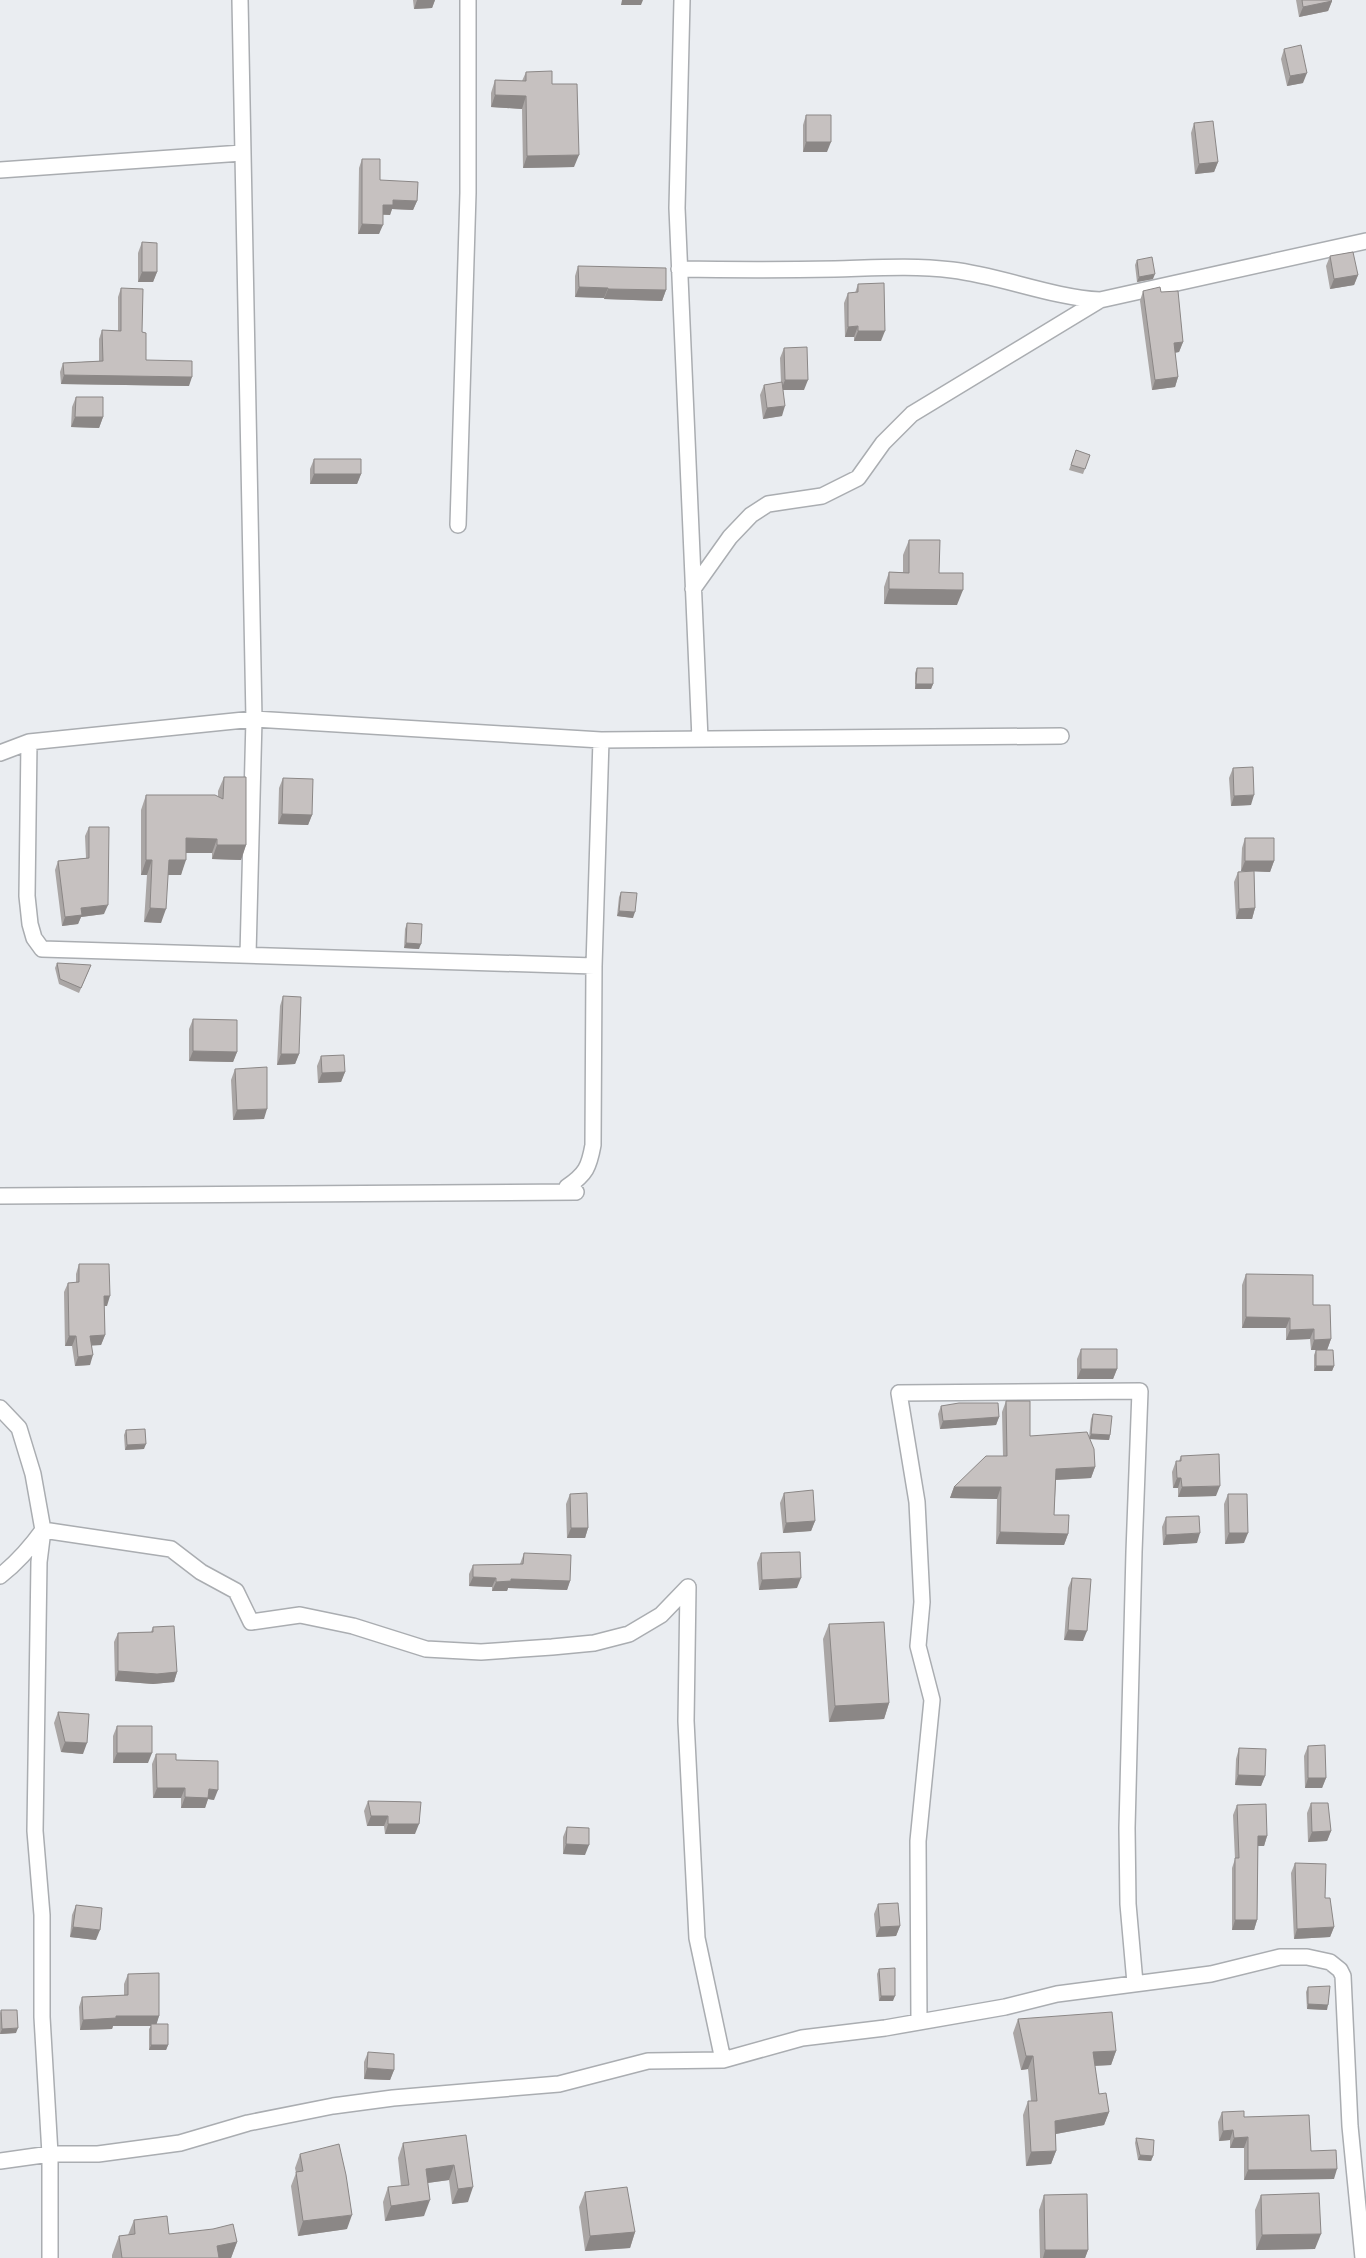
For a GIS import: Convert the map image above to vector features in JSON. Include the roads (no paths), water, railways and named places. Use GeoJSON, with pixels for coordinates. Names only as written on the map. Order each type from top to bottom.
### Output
{"type":"FeatureCollection","features":[{"type":"Feature","properties":{"kind":"street"},"geometry":{"type":"LineString","coordinates":[[240,0],[254,719],[248,955]]}},
{"type":"Feature","properties":{"kind":"street"},"geometry":{"type":"LineString","coordinates":[[458,524],[468,193],[468,0]]}},
{"type":"Feature","properties":{"kind":"street"},"geometry":{"type":"LineString","coordinates":[[682,0],[677,208],[700,739]]}},
{"type":"Feature","properties":{"kind":"street"},"geometry":{"type":"LineString","coordinates":[[0,170],[242,153]]}},
{"type":"Feature","properties":{"kind":"street"},"geometry":{"type":"LineString","coordinates":[[679,269],[749,271],[898,267],[952,270],[1035,287],[1077,299],[1100,300],[1366,241]]}},
{"type":"Feature","properties":{"kind":"street"},"geometry":{"type":"LineString","coordinates":[[693,589],[730,537],[751,515],[768,504],[822,496],[858,478],[882,443],[912,414],[1100,300]]}},
{"type":"Feature","properties":{"kind":"street"},"geometry":{"type":"LineString","coordinates":[[0,753],[29,742],[254,719],[601,740],[1061,736]]}},
{"type":"Feature","properties":{"kind":"street"},"geometry":{"type":"LineString","coordinates":[[0,1196],[576,1192],[567,1186],[580,1178],[589,1165],[593,1145],[594,966],[601,740]]}},
{"type":"Feature","properties":{"kind":"street"},"geometry":{"type":"LineString","coordinates":[[29,742],[27,896],[30,924],[34,938],[42,949],[594,966]]}},
{"type":"Feature","properties":{"kind":"street"},"geometry":{"type":"LineString","coordinates":[[920,2022],[918,1841],[932,1700],[918,1646],[922,1602],[917,1502],[899,1393],[1140,1391],[1127,1838],[1128,1904],[1135,1983]]}},
{"type":"Feature","properties":{"kind":"street"},"geometry":{"type":"LineString","coordinates":[[0,1408],[19,1428],[33,1474],[43,1530],[39,1562],[35,1830],[42,1915],[42,2017],[50,2154],[50,2258]]}},
{"type":"Feature","properties":{"kind":"street"},"geometry":{"type":"LineString","coordinates":[[0,1576],[30,1550],[43,1530]]}},
{"type":"Feature","properties":{"kind":"street"},"geometry":{"type":"LineString","coordinates":[[43,1530],[172,1548],[201,1572],[236,1591],[251,1622],[300,1615],[353,1626],[426,1649],[481,1652],[569,1645],[611,1639],[628,1634],[661,1615],[688,1587],[686,1721],[696,1938],[723,2060]]}},
{"type":"Feature","properties":{"kind":"street"},"geometry":{"type":"LineString","coordinates":[[0,2161],[50,2154],[98,2154],[180,2143],[248,2122],[342,2104],[560,2084],[648,2061],[723,2060],[802,2038],[920,2022],[1005,2007],[1057,1994],[1211,1974],[1280,1957],[1307,1957],[1330,1962],[1340,1970],[1344,1985],[1350,2126],[1363,2258],[1366,2255]]}}]}
